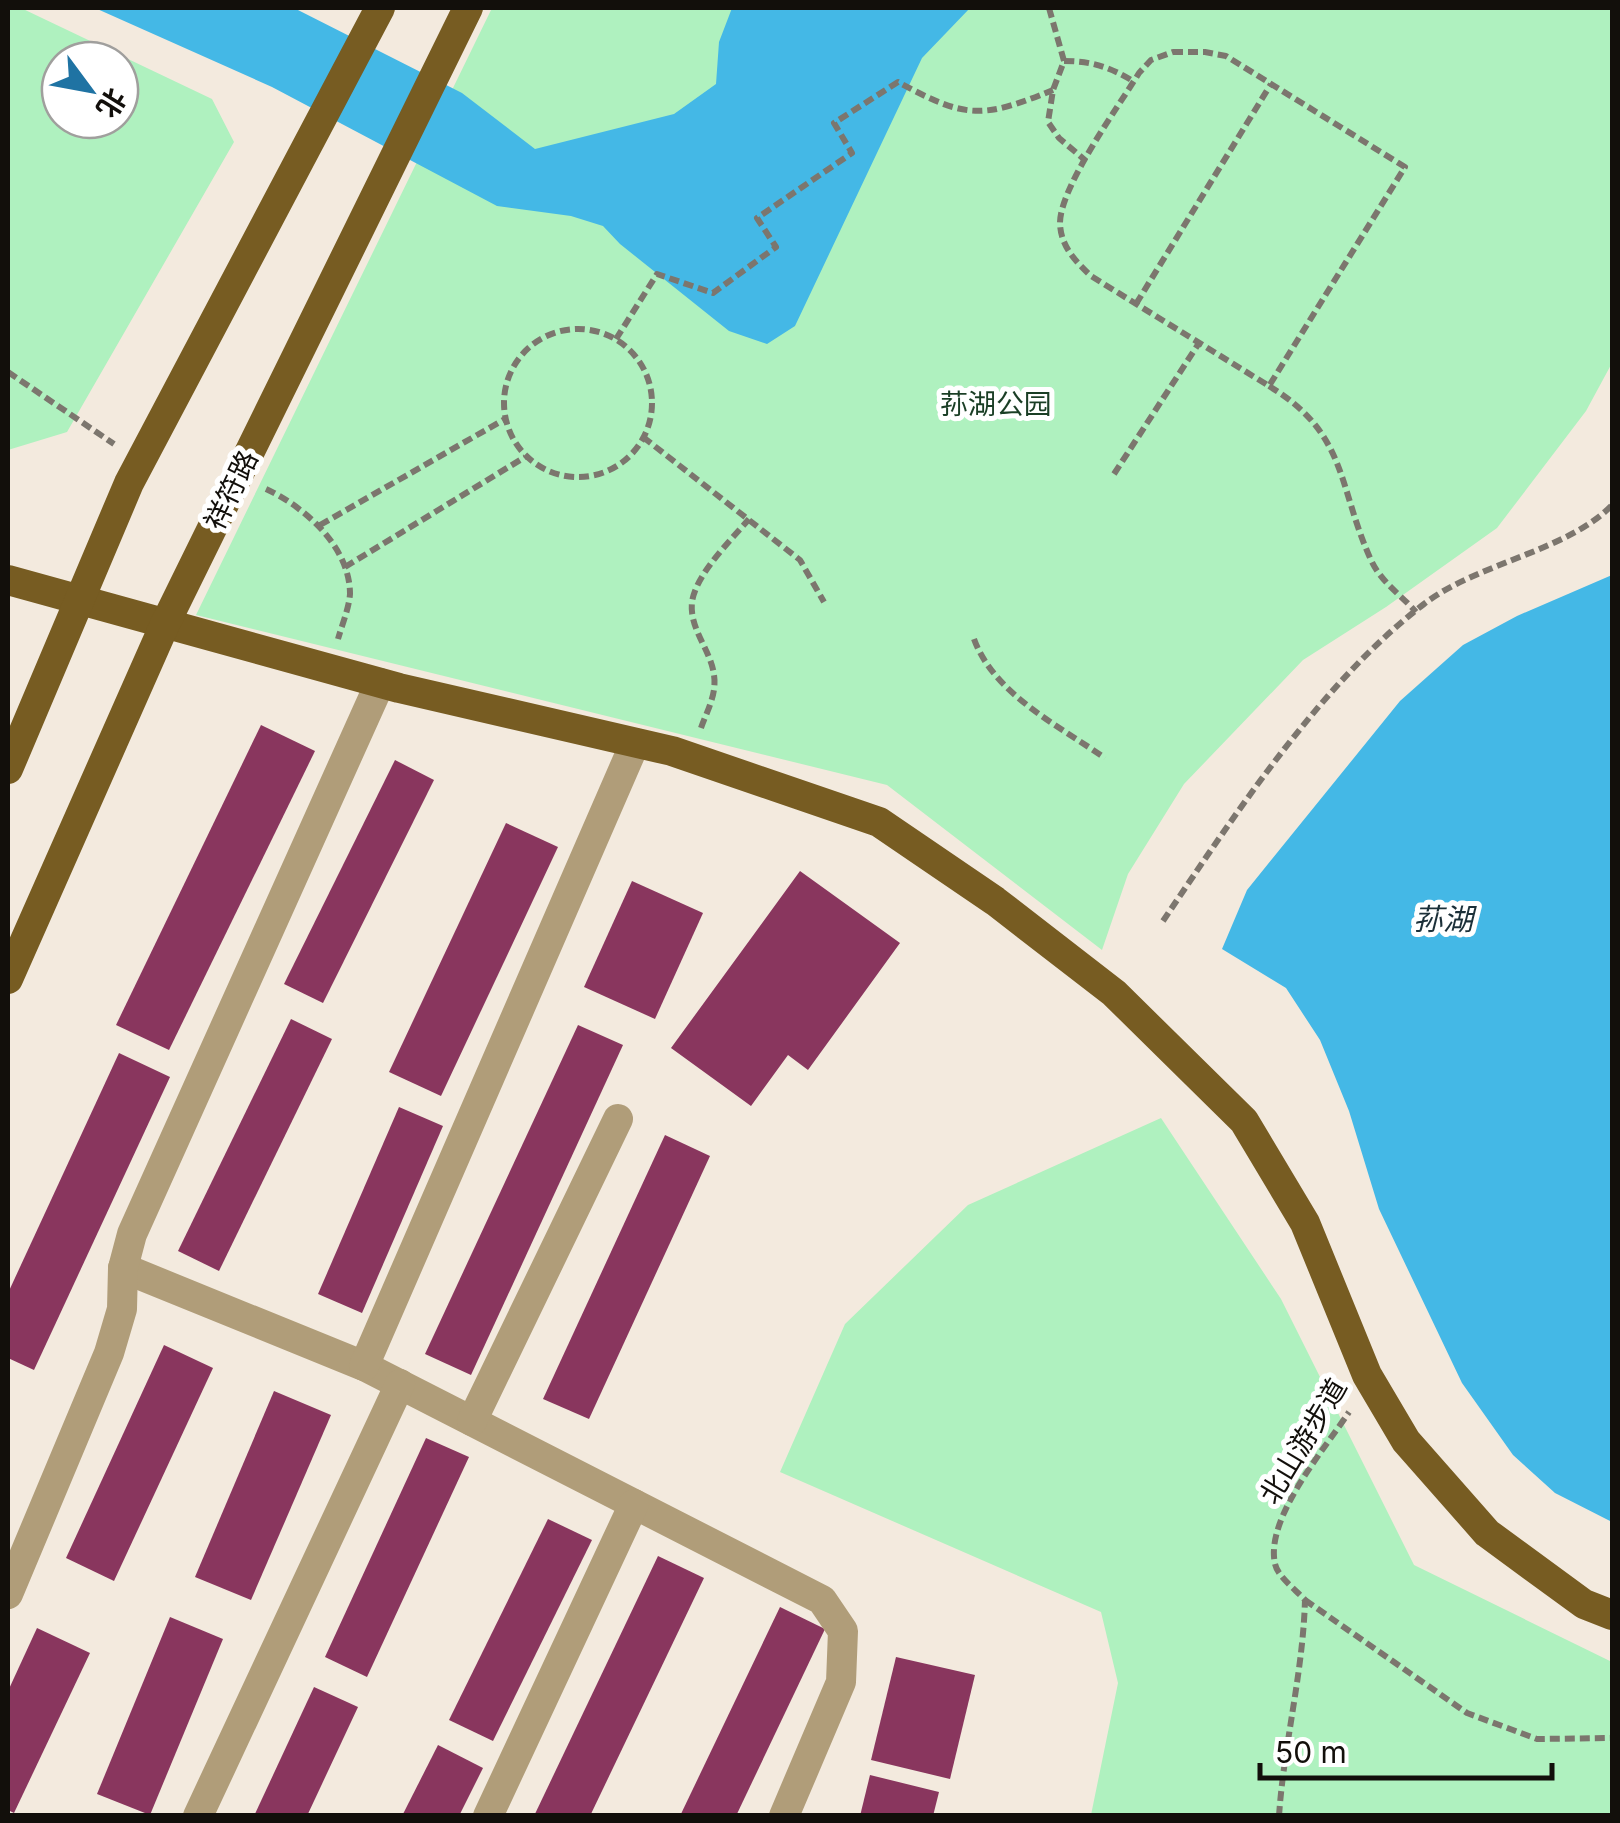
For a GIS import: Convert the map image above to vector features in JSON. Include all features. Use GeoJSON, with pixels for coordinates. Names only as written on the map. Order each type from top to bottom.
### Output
{"type":"FeatureCollection","features":[{"type":"Feature","properties":{"kind":"main road","name":"祥符路"},"geometry":{"type":"LineString","coordinates":[[8,979],[165,624],[468,8]]}},
{"type":"Feature","properties":{"kind":"main road"},"geometry":{"type":"LineString","coordinates":[[8,769],[140,463],[377,13]]}},
{"type":"Feature","properties":{"kind":"main road"},"geometry":{"type":"LineString","coordinates":[[8,580],[380,683],[690,757],[879,822],[994,900],[1114,993],[1244,1121],[1305,1223],[1367,1376],[1406,1441],[1487,1533],[1584,1604],[1612,1615]]}},
{"type":"Feature","properties":{"kind":"lane"},"geometry":{"type":"LineString","coordinates":[[8,1594],[14,1558],[108,1353],[122,1309],[123,1268],[132,1234],[380,683]]}},
{"type":"Feature","properties":{"kind":"lane"},"geometry":{"type":"LineString","coordinates":[[364,1366],[635,742]]}},
{"type":"Feature","properties":{"kind":"lane"},"geometry":{"type":"LineString","coordinates":[[472,1421],[618,1119]]}},
{"type":"Feature","properties":{"kind":"lane"},"geometry":{"type":"LineString","coordinates":[[123,1268],[364,1366],[822,1600],[843,1631],[840,1682],[784,1816]]}},
{"type":"Feature","properties":{"kind":"lane"},"geometry":{"type":"LineString","coordinates":[[198,1816],[400,1384]]}},
{"type":"Feature","properties":{"kind":"lane"},"geometry":{"type":"LineString","coordinates":[[488,1816],[634,1504]]}},
{"type":"Feature","properties":{"kind":"path"},"geometry":{"type":"LineString","coordinates":[[1049,8],[1064,61],[1053,90],[1048,122],[1059,138],[1086,161]]}},
{"type":"Feature","properties":{"kind":"path"},"geometry":{"type":"LineString","coordinates":[[1269,386],[1404,168],[1226,56],[1173,52],[1151,60],[1134,82],[1063,198],[1060,226],[1070,256],[1091,276],[1199,343],[1269,386],[1299,404],[1331,445],[1382,581],[1416,612]]}},
{"type":"Feature","properties":{"kind":"path"},"geometry":{"type":"LineString","coordinates":[[1064,61],[1088,61],[1112,68],[1134,82]]}},
{"type":"Feature","properties":{"kind":"path"},"geometry":{"type":"LineString","coordinates":[[616,339],[658,274],[713,293],[776,247],[756,218],[852,153],[834,123],[898,82],[932,101],[968,113],[1007,109],[1053,90]]}},
{"type":"Feature","properties":{"kind":"path"},"geometry":{"type":"LineString","coordinates":[[1136,304],[1271,84]]}},
{"type":"Feature","properties":{"kind":"path"},"geometry":{"type":"LineString","coordinates":[[577,328],[616,339],[644,368],[651,388],[652,408],[643,437],[623,462],[605,473],[563,477],[542,469],[512,440],[504,419],[503,397],[508,376],[519,357],[535,342],[555,332],[577,328]]}},
{"type":"Feature","properties":{"kind":"path"},"geometry":{"type":"LineString","coordinates":[[1114,474],[1199,343]]}},
{"type":"Feature","properties":{"kind":"path"},"geometry":{"type":"LineString","coordinates":[[8,372],[140,463]]}},
{"type":"Feature","properties":{"kind":"path"},"geometry":{"type":"LineString","coordinates":[[320,526],[504,419]]}},
{"type":"Feature","properties":{"kind":"path"},"geometry":{"type":"LineString","coordinates":[[643,437],[800,560],[824,602]]}},
{"type":"Feature","properties":{"kind":"path"},"geometry":{"type":"LineString","coordinates":[[345,567],[525,456]]}},
{"type":"Feature","properties":{"kind":"path"},"geometry":{"type":"LineString","coordinates":[[237,476],[284,498],[320,526],[345,567],[350,595],[331,670]]}},
{"type":"Feature","properties":{"kind":"path"},"geometry":{"type":"LineString","coordinates":[[1163,921],[1222,834],[1316,712],[1374,650],[1416,612],[1472,576],[1542,548],[1604,515],[1612,506]]}},
{"type":"Feature","properties":{"kind":"path"},"geometry":{"type":"LineString","coordinates":[[690,757],[714,694],[714,674],[697,634],[692,601],[708,568],[749,519]]}},
{"type":"Feature","properties":{"kind":"path"},"geometry":{"type":"LineString","coordinates":[[974,639],[982,661],[1019,698],[1105,758]]}},
{"type":"Feature","properties":{"kind":"path","name":"北山游步道"},"geometry":{"type":"LineString","coordinates":[[1367,1376],[1360,1396],[1295,1494],[1273,1538],[1276,1568],[1305,1600],[1468,1712],[1536,1739],[1612,1738]]}},
{"type":"Feature","properties":{"kind":"path"},"geometry":{"type":"LineString","coordinates":[[1278,1816],[1283,1761],[1303,1651],[1305,1600]]}},
{"type":"Feature","properties":{"kind":"green space"},"geometry":{"type":"Polygon","coordinates":[[[8,8],[21,8],[88,40],[40,40],[40,140],[140,140],[140,65],[212,99],[234,142],[67,432],[8,450],[8,8]]]}},
{"type":"Feature","properties":{"kind":"green space","name":"荪湖公园"},"geometry":{"type":"Polygon","coordinates":[[[492,8],[1612,8],[1612,363],[1586,411],[1497,528],[1303,660],[1184,784],[1128,874],[1102,950],[887,785],[196,615],[492,8]]]}},
{"type":"Feature","properties":{"kind":"green space"},"geometry":{"type":"Polygon","coordinates":[[[1161,1118],[1281,1299],[1414,1565],[1612,1662],[1612,1815],[1091,1815],[1118,1683],[1101,1612],[780,1472],[845,1324],[968,1205],[1161,1118]]]}},
{"type":"Feature","properties":{"kind":"water"},"geometry":{"type":"Polygon","coordinates":[[[95,8],[294,8],[462,93],[535,149],[674,114],[716,84],[719,42],[732,8],[970,8],[922,58],[795,326],[767,344],[729,331],[603,226],[571,216],[497,206],[272,87],[95,8]]]}},
{"type":"Feature","properties":{"kind":"water","name":"荪湖"},"geometry":{"type":"Polygon","coordinates":[[[1612,575],[1612,1522],[1555,1493],[1513,1455],[1462,1383],[1379,1209],[1349,1111],[1320,1040],[1286,988],[1222,949],[1247,890],[1400,701],[1463,645],[1517,616],[1612,575]]]}},
{"type":"Feature","properties":{"kind":"building"},"geometry":{"type":"Polygon","coordinates":[[[261,725],[315,751],[169,1050],[116,1025],[261,725]]]}},
{"type":"Feature","properties":{"kind":"building"},"geometry":{"type":"Polygon","coordinates":[[[395,760],[434,780],[323,1003],[284,984],[395,760]]]}},
{"type":"Feature","properties":{"kind":"building"},"geometry":{"type":"Polygon","coordinates":[[[506,823],[558,847],[441,1096],[389,1072],[506,823]]]}},
{"type":"Feature","properties":{"kind":"building"},"geometry":{"type":"Polygon","coordinates":[[[800,871],[900,943],[808,1070],[788,1055],[751,1106],[671,1048],[800,871]]]}},
{"type":"Feature","properties":{"kind":"building"},"geometry":{"type":"Polygon","coordinates":[[[632,881],[703,913],[655,1019],[584,987],[632,881]]]}},
{"type":"Feature","properties":{"kind":"building"},"geometry":{"type":"Polygon","coordinates":[[[291,1019],[332,1039],[219,1271],[178,1251],[291,1019]]]}},
{"type":"Feature","properties":{"kind":"building"},"geometry":{"type":"Polygon","coordinates":[[[578,1025],[623,1045],[471,1375],[425,1354],[578,1025]]]}},
{"type":"Feature","properties":{"kind":"building"},"geometry":{"type":"Polygon","coordinates":[[[119,1053],[170,1077],[34,1370],[8,1358],[8,1293],[119,1053]]]}},
{"type":"Feature","properties":{"kind":"building"},"geometry":{"type":"Polygon","coordinates":[[[399,1107],[443,1126],[362,1313],[318,1294],[399,1107]]]}},
{"type":"Feature","properties":{"kind":"building"},"geometry":{"type":"Polygon","coordinates":[[[665,1135],[710,1156],[589,1419],[543,1399],[665,1135]]]}},
{"type":"Feature","properties":{"kind":"building"},"geometry":{"type":"Polygon","coordinates":[[[164,1345],[213,1368],[114,1581],[66,1558],[164,1345]]]}},
{"type":"Feature","properties":{"kind":"building"},"geometry":{"type":"Polygon","coordinates":[[[274,1391],[331,1415],[251,1600],[195,1577],[274,1391]]]}},
{"type":"Feature","properties":{"kind":"building"},"geometry":{"type":"Polygon","coordinates":[[[426,1438],[469,1457],[367,1677],[325,1657],[426,1438]]]}},
{"type":"Feature","properties":{"kind":"building"},"geometry":{"type":"Polygon","coordinates":[[[548,1519],[592,1540],[493,1741],[449,1720],[548,1519]]]}},
{"type":"Feature","properties":{"kind":"building"},"geometry":{"type":"Polygon","coordinates":[[[658,1556],[704,1578],[590,1816],[534,1816],[658,1556]]]}},
{"type":"Feature","properties":{"kind":"building"},"geometry":{"type":"Polygon","coordinates":[[[780,1607],[825,1629],[736,1816],[680,1816],[780,1607]]]}},
{"type":"Feature","properties":{"kind":"building"},"geometry":{"type":"Polygon","coordinates":[[[170,1617],[223,1639],[150,1815],[97,1794],[170,1617]]]}},
{"type":"Feature","properties":{"kind":"building"},"geometry":{"type":"Polygon","coordinates":[[[37,1628],[90,1653],[14,1813],[8,1810],[8,1691],[37,1628]]]}},
{"type":"Feature","properties":{"kind":"building"},"geometry":{"type":"Polygon","coordinates":[[[896,1657],[975,1675],[950,1779],[871,1760],[896,1657]]]}},
{"type":"Feature","properties":{"kind":"building"},"geometry":{"type":"Polygon","coordinates":[[[314,1687],[358,1707],[307,1816],[254,1816],[314,1687]]]}},
{"type":"Feature","properties":{"kind":"building"},"geometry":{"type":"Polygon","coordinates":[[[438,1745],[483,1768],[459,1816],[402,1816],[438,1745]]]}},
{"type":"Feature","properties":{"kind":"building"},"geometry":{"type":"Polygon","coordinates":[[[870,1775],[939,1792],[933,1816],[860,1816],[870,1775]]]}}]}
